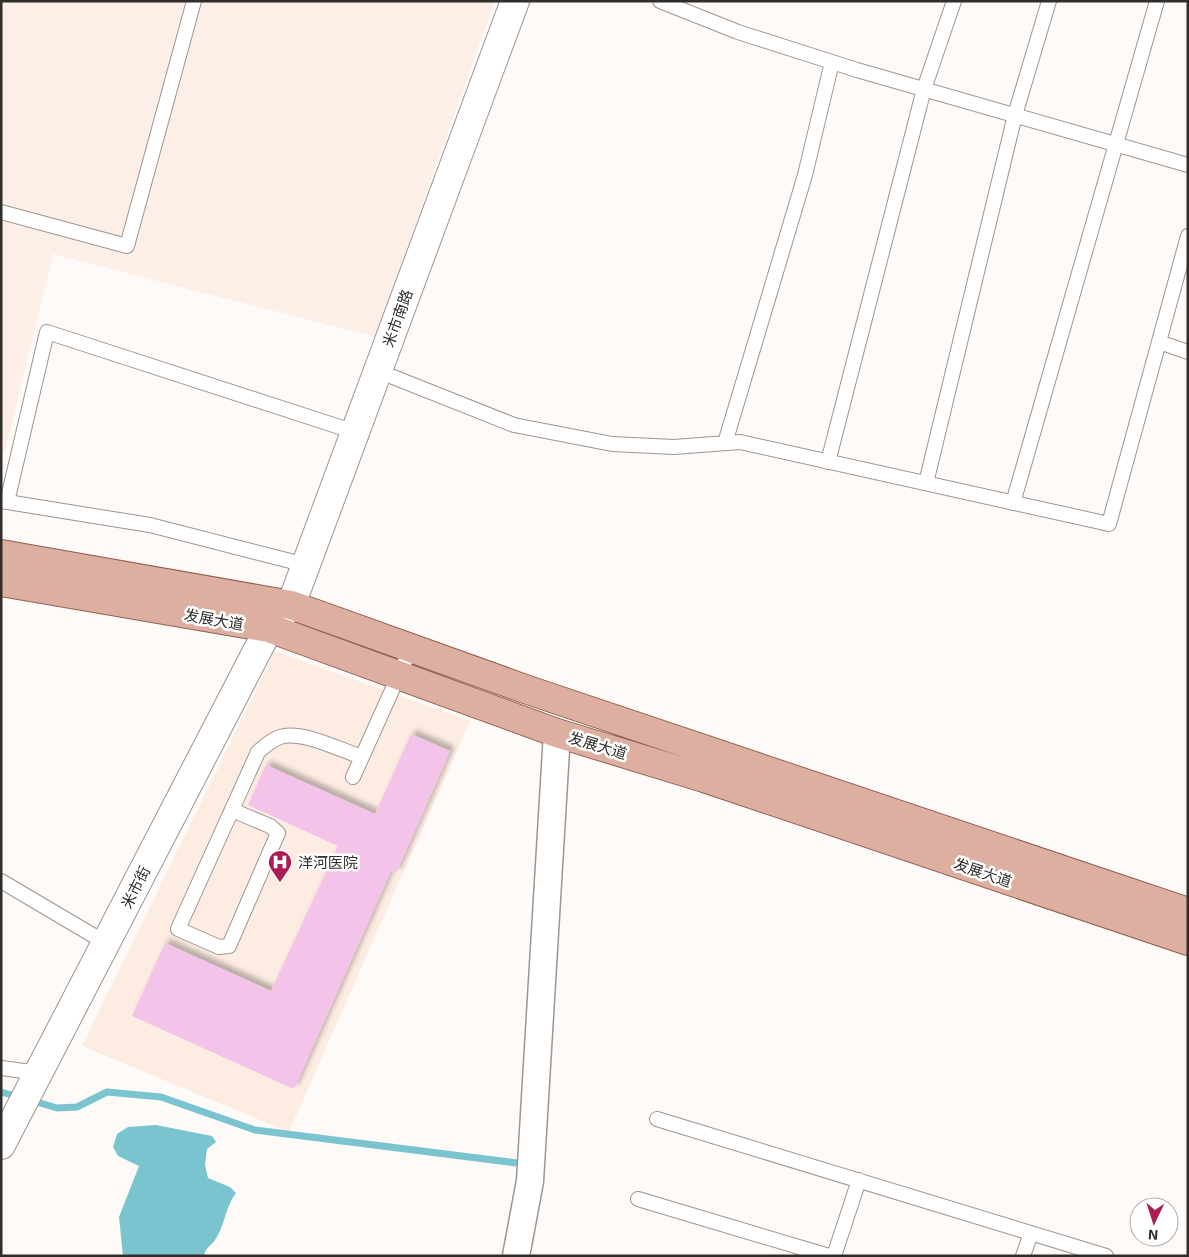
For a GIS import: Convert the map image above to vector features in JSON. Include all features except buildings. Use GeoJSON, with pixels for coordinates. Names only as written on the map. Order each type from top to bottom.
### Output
{"type":"FeatureCollection","features":[{"type":"Feature","properties":{"kind":"main road","name":"发展大道"},"geometry":{"type":"LineString","coordinates":[[1,554],[291,605],[528,690],[1188,912]]}},
{"type":"Feature","properties":{"kind":"main road","name":"发展大道"},"geometry":{"type":"LineString","coordinates":[[1,582],[269,628],[557,732],[704,778],[1188,941]]}},
{"type":"Feature","properties":{"kind":"street","name":"米市南路"},"geometry":{"type":"LineString","coordinates":[[269,628],[291,605],[515,1]]}},
{"type":"Feature","properties":{"kind":"street","name":"米市街"},"geometry":{"type":"LineString","coordinates":[[1,1145],[269,628]]}},
{"type":"Feature","properties":{"kind":"street"},"geometry":{"type":"LineString","coordinates":[[516,1256],[530,1181],[557,732]]}},
{"type":"Feature","properties":{"kind":"lane"},"geometry":{"type":"LineString","coordinates":[[1,212],[127,246],[194,1]]}},
{"type":"Feature","properties":{"kind":"lane"},"geometry":{"type":"LineString","coordinates":[[660,1],[738,32],[832,62],[1188,165]]}},
{"type":"Feature","properties":{"kind":"lane"},"geometry":{"type":"LineString","coordinates":[[828,462],[924,89],[954,1]]}},
{"type":"Feature","properties":{"kind":"lane"},"geometry":{"type":"LineString","coordinates":[[926,483],[1014,115],[1049,1]]}},
{"type":"Feature","properties":{"kind":"lane"},"geometry":{"type":"LineString","coordinates":[[1013,502],[1157,1]]}},
{"type":"Feature","properties":{"kind":"lane"},"geometry":{"type":"LineString","coordinates":[[725,443],[805,175],[832,62]]}},
{"type":"Feature","properties":{"kind":"lane"},"geometry":{"type":"LineString","coordinates":[[378,371],[514,425],[612,444],[674,447],[740,442],[1109,524],[1188,236]]}},
{"type":"Feature","properties":{"kind":"lane"},"geometry":{"type":"LineString","coordinates":[[306,565],[150,525],[4,502],[46,332],[355,432]]}},
{"type":"Feature","properties":{"kind":"lane"},"geometry":{"type":"LineString","coordinates":[[1159,342],[1188,352]]}},
{"type":"Feature","properties":{"kind":"lane"},"geometry":{"type":"LineString","coordinates":[[353,777],[411,648]]}},
{"type":"Feature","properties":{"kind":"lane"},"geometry":{"type":"LineString","coordinates":[[232,810],[270,826],[278,833],[228,946],[219,947],[178,929],[258,752],[270,741],[281,736],[295,735],[362,757]]}},
{"type":"Feature","properties":{"kind":"lane"},"geometry":{"type":"LineString","coordinates":[[1,881],[106,943]]}},
{"type":"Feature","properties":{"kind":"lane"},"geometry":{"type":"LineString","coordinates":[[1,1068],[30,1090]]}},
{"type":"Feature","properties":{"kind":"lane"},"geometry":{"type":"LineString","coordinates":[[657,1119],[1106,1256]]}},
{"type":"Feature","properties":{"kind":"lane"},"geometry":{"type":"LineString","coordinates":[[834,1256],[859,1180]]}},
{"type":"Feature","properties":{"kind":"lane"},"geometry":{"type":"LineString","coordinates":[[638,1199],[829,1256]]}},
{"type":"Feature","properties":{"kind":"lane"},"geometry":{"type":"LineString","coordinates":[[1023,1256],[1031,1233]]}},
{"type":"Feature","properties":{"kind":"shaded area"},"geometry":{"type":"Polygon","coordinates":[[[1,1],[495,1],[375,337],[53,254],[5,452],[1,451],[1,1]]]}},
{"type":"Feature","properties":{"kind":"shaded area","name":"洋河医院"},"geometry":{"type":"Polygon","coordinates":[[[275,651],[470,721],[289,1132],[82,1046],[275,651]]]}},
{"type":"Feature","properties":{"kind":"water"},"geometry":{"type":"Polygon","coordinates":[[[156,1125],[212,1136],[216,1142],[207,1149],[205,1165],[208,1178],[230,1187],[236,1193],[229,1204],[218,1235],[204,1256],[123,1256],[119,1217],[139,1166],[118,1156],[113,1147],[117,1134],[128,1127],[156,1125]]]}},
{"type":"Feature","properties":{"kind":"waterway"},"geometry":{"type":"LineString","coordinates":[[1,1092],[19,1097]]}},
{"type":"Feature","properties":{"kind":"waterway"},"geometry":{"type":"LineString","coordinates":[[30,1100],[57,1108],[77,1107],[107,1092],[161,1097],[255,1130],[517,1163]]}},
{"type":"Feature","properties":{"kind":"place","name":"洋河医院"},"geometry":{"type":"Point","coordinates":[280,883]}}]}
